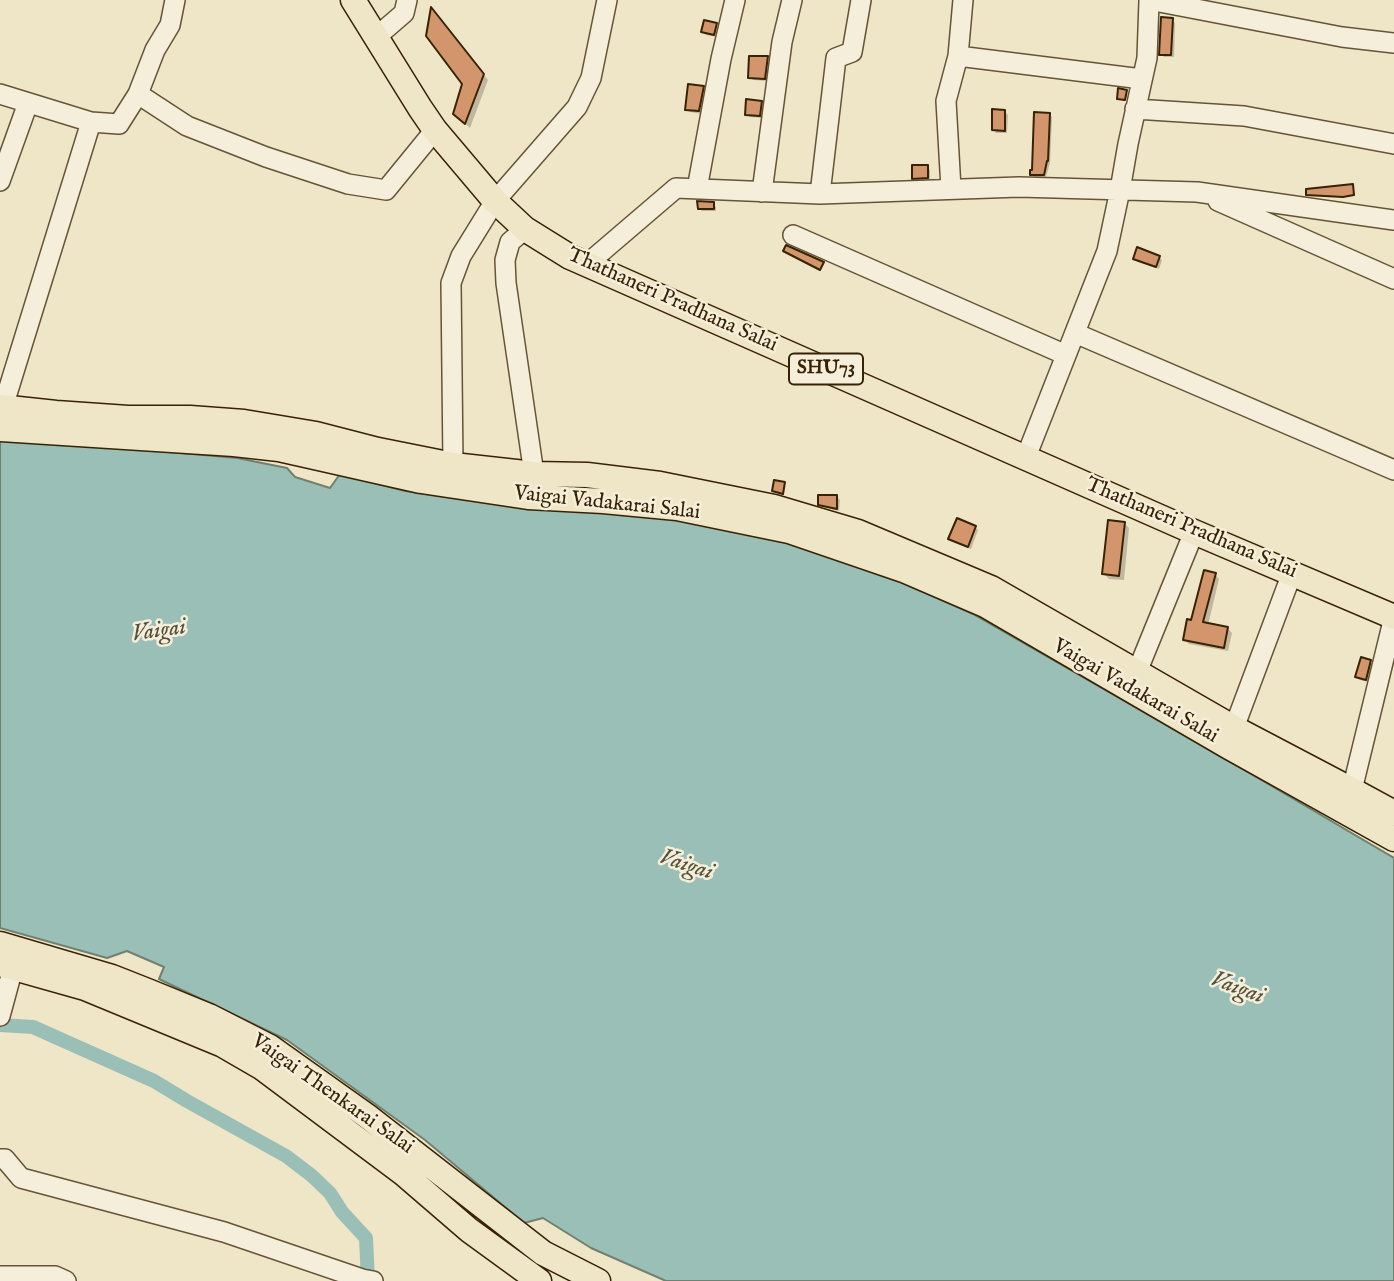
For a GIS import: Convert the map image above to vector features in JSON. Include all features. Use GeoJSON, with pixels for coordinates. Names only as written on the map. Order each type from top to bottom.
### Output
{"type":"FeatureCollection","features":[{"type":"Feature","properties":{"kind":"main road","name":"Thathaneri Pradhana Salai"},"geometry":{"type":"LineString","coordinates":[[353,0],[436,130],[495,201],[526,229],[586,265],[1394,617]]}},
{"type":"Feature","properties":{"kind":"main road","name":"Vaigai Vadakarai Salai"},"geometry":{"type":"LineString","coordinates":[[1,414],[190,418],[244,422],[316,434],[453,465],[534,474],[587,475],[660,484],[774,508],[858,532],[991,588],[1234,728],[1394,813]]}},
{"type":"Feature","properties":{"kind":"main road","name":"Vaigai Vadakarai Salai"},"geometry":{"type":"LineString","coordinates":[[1,414],[279,449],[421,481],[528,497],[677,508],[789,531],[906,571],[985,606],[1394,839]]}},
{"type":"Feature","properties":{"kind":"main road","name":"Vaigai Thenkarai Salai"},"geometry":{"type":"LineString","coordinates":[[0,944],[112,977],[209,1016],[270,1047],[367,1116],[543,1254],[598,1281]]}},
{"type":"Feature","properties":{"kind":"main road","name":"Vaigai Thenkarai Salai"},"geometry":{"type":"LineString","coordinates":[[6,966],[85,989],[144,1012],[223,1045],[261,1067],[404,1174],[469,1230],[539,1281]]}},
{"type":"Feature","properties":{"kind":"street"},"geometry":{"type":"LineString","coordinates":[[0,94],[91,122],[119,124],[138,94],[155,50],[170,25],[175,0]]}},
{"type":"Feature","properties":{"kind":"street"},"geometry":{"type":"LineString","coordinates":[[375,38],[404,13],[407,0]]}},
{"type":"Feature","properties":{"kind":"street"},"geometry":{"type":"LineString","coordinates":[[453,465],[451,283],[461,256],[495,201],[577,107],[591,78],[607,0]]}},
{"type":"Feature","properties":{"kind":"street"},"geometry":{"type":"LineString","coordinates":[[697,189],[735,0]]}},
{"type":"Feature","properties":{"kind":"street"},"geometry":{"type":"LineString","coordinates":[[762,191],[782,42],[792,0]]}},
{"type":"Feature","properties":{"kind":"street"},"geometry":{"type":"LineString","coordinates":[[820,194],[836,58],[852,52],[861,0]]}},
{"type":"Feature","properties":{"kind":"street"},"geometry":{"type":"LineString","coordinates":[[951,190],[946,101],[958,56],[963,0]]}},
{"type":"Feature","properties":{"kind":"street"},"geometry":{"type":"LineString","coordinates":[[1026,457],[1107,251],[1147,58],[1149,1],[1342,37],[1394,43]]}},
{"type":"Feature","properties":{"kind":"street"},"geometry":{"type":"LineString","coordinates":[[958,56],[1142,79]]}},
{"type":"Feature","properties":{"kind":"street"},"geometry":{"type":"LineString","coordinates":[[138,94],[187,126],[266,157],[348,184],[386,190],[436,130]]}},
{"type":"Feature","properties":{"kind":"street"},"geometry":{"type":"LineString","coordinates":[[0,181],[27,103]]}},
{"type":"Feature","properties":{"kind":"street"},"geometry":{"type":"LineString","coordinates":[[1135,109],[1244,116],[1394,144]]}},
{"type":"Feature","properties":{"kind":"street"},"geometry":{"type":"LineString","coordinates":[[1,414],[91,122]]}},
{"type":"Feature","properties":{"kind":"street"},"geometry":{"type":"LineString","coordinates":[[586,265],[676,188],[820,194],[1019,187],[1198,192],[1394,220]]}},
{"type":"Feature","properties":{"kind":"street"},"geometry":{"type":"LineString","coordinates":[[1198,192],[1394,279]]}},
{"type":"Feature","properties":{"kind":"street"},"geometry":{"type":"LineString","coordinates":[[526,229],[510,242],[505,260],[534,474]]}},
{"type":"Feature","properties":{"kind":"street"},"geometry":{"type":"LineString","coordinates":[[793,235],[1066,355]]}},
{"type":"Feature","properties":{"kind":"street"},"geometry":{"type":"LineString","coordinates":[[1075,333],[1394,471]]}},
{"type":"Feature","properties":{"kind":"street"},"geometry":{"type":"LineString","coordinates":[[1137,672],[1194,531]]}},
{"type":"Feature","properties":{"kind":"street"},"geometry":{"type":"LineString","coordinates":[[1234,728],[1292,573]]}},
{"type":"Feature","properties":{"kind":"street"},"geometry":{"type":"LineString","coordinates":[[1352,790],[1394,617]]}},
{"type":"Feature","properties":{"kind":"street"},"geometry":{"type":"LineString","coordinates":[[0,1016],[6,966]]}},
{"type":"Feature","properties":{"kind":"street"},"geometry":{"type":"LineString","coordinates":[[1,1159],[22,1178],[224,1232],[330,1275],[367,1280]]}},
{"type":"Feature","properties":{"kind":"street"},"geometry":{"type":"LineString","coordinates":[[0,1276],[55,1276],[66,1281]]}},
{"type":"Feature","properties":{"kind":"water","name":"Vaigai"},"geometry":{"type":"Polygon","coordinates":[[[0,437],[237,458],[287,468],[295,477],[330,488],[340,474],[405,491],[525,508],[672,519],[796,545],[906,584],[973,614],[1394,858],[1394,1281],[666,1281],[591,1248],[543,1218],[524,1223],[425,1140],[287,1040],[159,979],[164,967],[127,951],[107,958],[0,928],[0,437]]]}},
{"type":"Feature","properties":{"kind":"building"},"geometry":{"type":"Polygon","coordinates":[[[431,7],[484,74],[465,124],[453,114],[462,84],[426,36],[431,7]]]}},
{"type":"Feature","properties":{"kind":"building"},"geometry":{"type":"Polygon","coordinates":[[[1161,17],[1173,18],[1171,55],[1159,55],[1161,17]]]}},
{"type":"Feature","properties":{"kind":"building"},"geometry":{"type":"Polygon","coordinates":[[[704,20],[717,23],[714,35],[701,32],[704,20]]]}},
{"type":"Feature","properties":{"kind":"building"},"geometry":{"type":"Polygon","coordinates":[[[749,56],[768,56],[765,79],[748,78],[749,56]]]}},
{"type":"Feature","properties":{"kind":"building"},"geometry":{"type":"Polygon","coordinates":[[[688,84],[704,86],[699,111],[685,110],[688,84]]]}},
{"type":"Feature","properties":{"kind":"building"},"geometry":{"type":"Polygon","coordinates":[[[1118,88],[1127,90],[1125,100],[1117,99],[1118,88]]]}},
{"type":"Feature","properties":{"kind":"building"},"geometry":{"type":"Polygon","coordinates":[[[746,99],[762,101],[760,116],[745,115],[746,99]]]}},
{"type":"Feature","properties":{"kind":"building"},"geometry":{"type":"Polygon","coordinates":[[[992,109],[1005,110],[1005,131],[992,130],[992,109]]]}},
{"type":"Feature","properties":{"kind":"building"},"geometry":{"type":"Polygon","coordinates":[[[1034,112],[1050,113],[1048,161],[1044,175],[1030,175],[1034,112]]]}},
{"type":"Feature","properties":{"kind":"building"},"geometry":{"type":"Polygon","coordinates":[[[912,165],[928,165],[928,178],[912,179],[912,165]]]}},
{"type":"Feature","properties":{"kind":"building"},"geometry":{"type":"Polygon","coordinates":[[[1353,184],[1354,195],[1306,195],[1306,189],[1353,184]]]}},
{"type":"Feature","properties":{"kind":"building"},"geometry":{"type":"Polygon","coordinates":[[[697,201],[714,202],[714,209],[698,209],[697,201]]]}},
{"type":"Feature","properties":{"kind":"building"},"geometry":{"type":"Polygon","coordinates":[[[786,245],[824,262],[820,270],[783,251],[786,245]]]}},
{"type":"Feature","properties":{"kind":"building"},"geometry":{"type":"Polygon","coordinates":[[[1137,247],[1160,256],[1156,267],[1133,259],[1137,247]]]}},
{"type":"Feature","properties":{"kind":"building"},"geometry":{"type":"Polygon","coordinates":[[[774,480],[785,482],[783,494],[772,491],[774,480]]]}},
{"type":"Feature","properties":{"kind":"building"},"geometry":{"type":"Polygon","coordinates":[[[818,495],[837,495],[837,509],[818,505],[818,495]]]}},
{"type":"Feature","properties":{"kind":"building"},"geometry":{"type":"Polygon","coordinates":[[[957,518],[976,526],[968,547],[948,539],[957,518]]]}},
{"type":"Feature","properties":{"kind":"building"},"geometry":{"type":"Polygon","coordinates":[[[1108,520],[1125,522],[1119,576],[1102,574],[1108,520]]]}},
{"type":"Feature","properties":{"kind":"building"},"geometry":{"type":"Polygon","coordinates":[[[1204,570],[1216,573],[1203,622],[1228,627],[1224,648],[1183,640],[1187,619],[1191,620],[1204,570]]]}},
{"type":"Feature","properties":{"kind":"building"},"geometry":{"type":"Polygon","coordinates":[[[1361,657],[1371,660],[1366,680],[1355,677],[1361,657]]]}},
{"type":"Feature","properties":{"kind":"waterway"},"geometry":{"type":"LineString","coordinates":[[0,1025],[33,1027],[154,1081],[286,1156],[330,1193],[342,1212],[366,1238],[368,1281]]}}]}
